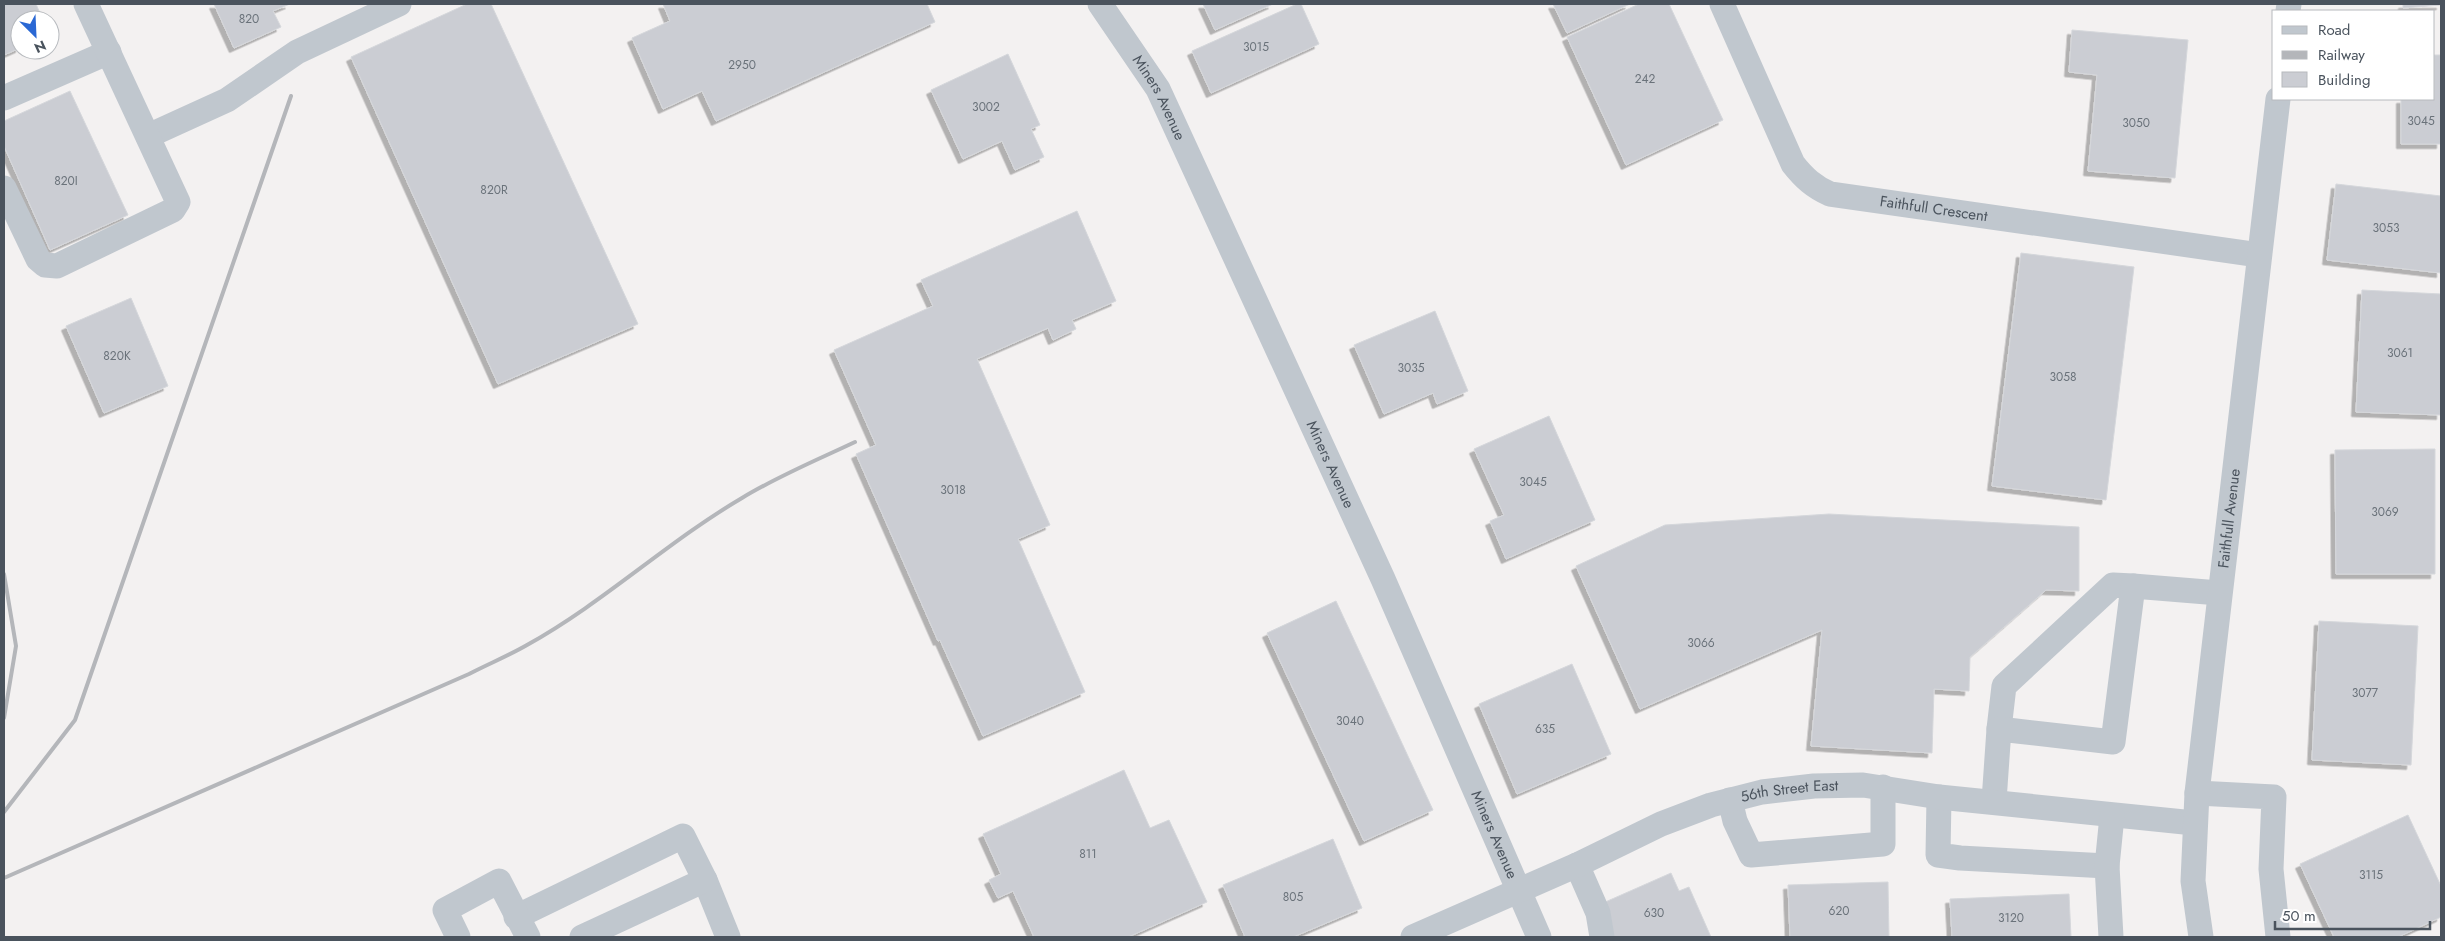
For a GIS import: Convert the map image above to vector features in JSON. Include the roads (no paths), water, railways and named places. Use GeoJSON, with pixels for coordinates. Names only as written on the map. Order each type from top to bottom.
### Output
{"type":"FeatureCollection","features":[{"type":"Feature","properties":{"kind":"street"},"geometry":{"type":"LineString","coordinates":[[4,188],[38,259],[45,265],[57,266],[173,210],[178,202],[86,4]]}},
{"type":"Feature","properties":{"kind":"street"},"geometry":{"type":"LineString","coordinates":[[148,136],[227,100],[297,52],[399,4]]}},
{"type":"Feature","properties":{"kind":"street","name":"Miners Avenue"},"geometry":{"type":"LineString","coordinates":[[1100,4],[1158,89],[1383,579],[1539,937]]}},
{"type":"Feature","properties":{"kind":"street","name":"Faithfull Crescent"},"geometry":{"type":"LineString","coordinates":[[1722,4],[1793,164],[1817,188],[1830,194],[2260,255]]}},
{"type":"Feature","properties":{"kind":"street"},"geometry":{"type":"LineString","coordinates":[[4,98],[109,52]]}},
{"type":"Feature","properties":{"kind":"street","name":"Faithfull Avenue"},"geometry":{"type":"LineString","coordinates":[[2200,937],[2194,881],[2194,823],[2219,594],[2278,100]]}},
{"type":"Feature","properties":{"kind":"street"},"geometry":{"type":"LineString","coordinates":[[1994,802],[2004,686],[2113,585],[2219,594]]}},
{"type":"Feature","properties":{"kind":"street"},"geometry":{"type":"LineString","coordinates":[[1999,729],[2113,742],[2133,586]]}},
{"type":"Feature","properties":{"kind":"street","name":"56th Street East"},"geometry":{"type":"LineString","coordinates":[[1413,937],[1577,865],[1662,824],[1730,800],[1762,792],[1814,786],[1883,787],[1938,797],[2194,823]]}},
{"type":"Feature","properties":{"kind":"street"},"geometry":{"type":"LineString","coordinates":[[1730,800],[1735,821],[1751,855],[1883,844],[1883,787]]}},
{"type":"Feature","properties":{"kind":"street"},"geometry":{"type":"LineString","coordinates":[[2197,793],[2274,797],[2270,868],[2278,937]]}},
{"type":"Feature","properties":{"kind":"street"},"geometry":{"type":"LineString","coordinates":[[1938,797],[1938,854],[1960,858],[2107,866]]}},
{"type":"Feature","properties":{"kind":"street"},"geometry":{"type":"LineString","coordinates":[[2111,937],[2107,866],[2112,816]]}},
{"type":"Feature","properties":{"kind":"street"},"geometry":{"type":"LineString","coordinates":[[458,937],[445,910],[498,881],[522,927],[683,836],[705,880],[728,937]]}},
{"type":"Feature","properties":{"kind":"street"},"geometry":{"type":"LineString","coordinates":[[1577,865],[1598,913],[1602,937]]}},
{"type":"Feature","properties":{"kind":"street"},"geometry":{"type":"LineString","coordinates":[[582,937],[705,880]]}},
{"type":"Feature","properties":{"kind":"railway"},"geometry":{"type":"LineString","coordinates":[[4,812],[75,720],[291,96]]}},
{"type":"Feature","properties":{"kind":"railway"},"geometry":{"type":"LineString","coordinates":[[4,878],[513,653],[609,592],[714,515],[784,475],[855,442]]}},
{"type":"Feature","properties":{"kind":"railway"},"geometry":{"type":"LineString","coordinates":[[4,574],[16,646],[4,718]]}}]}
